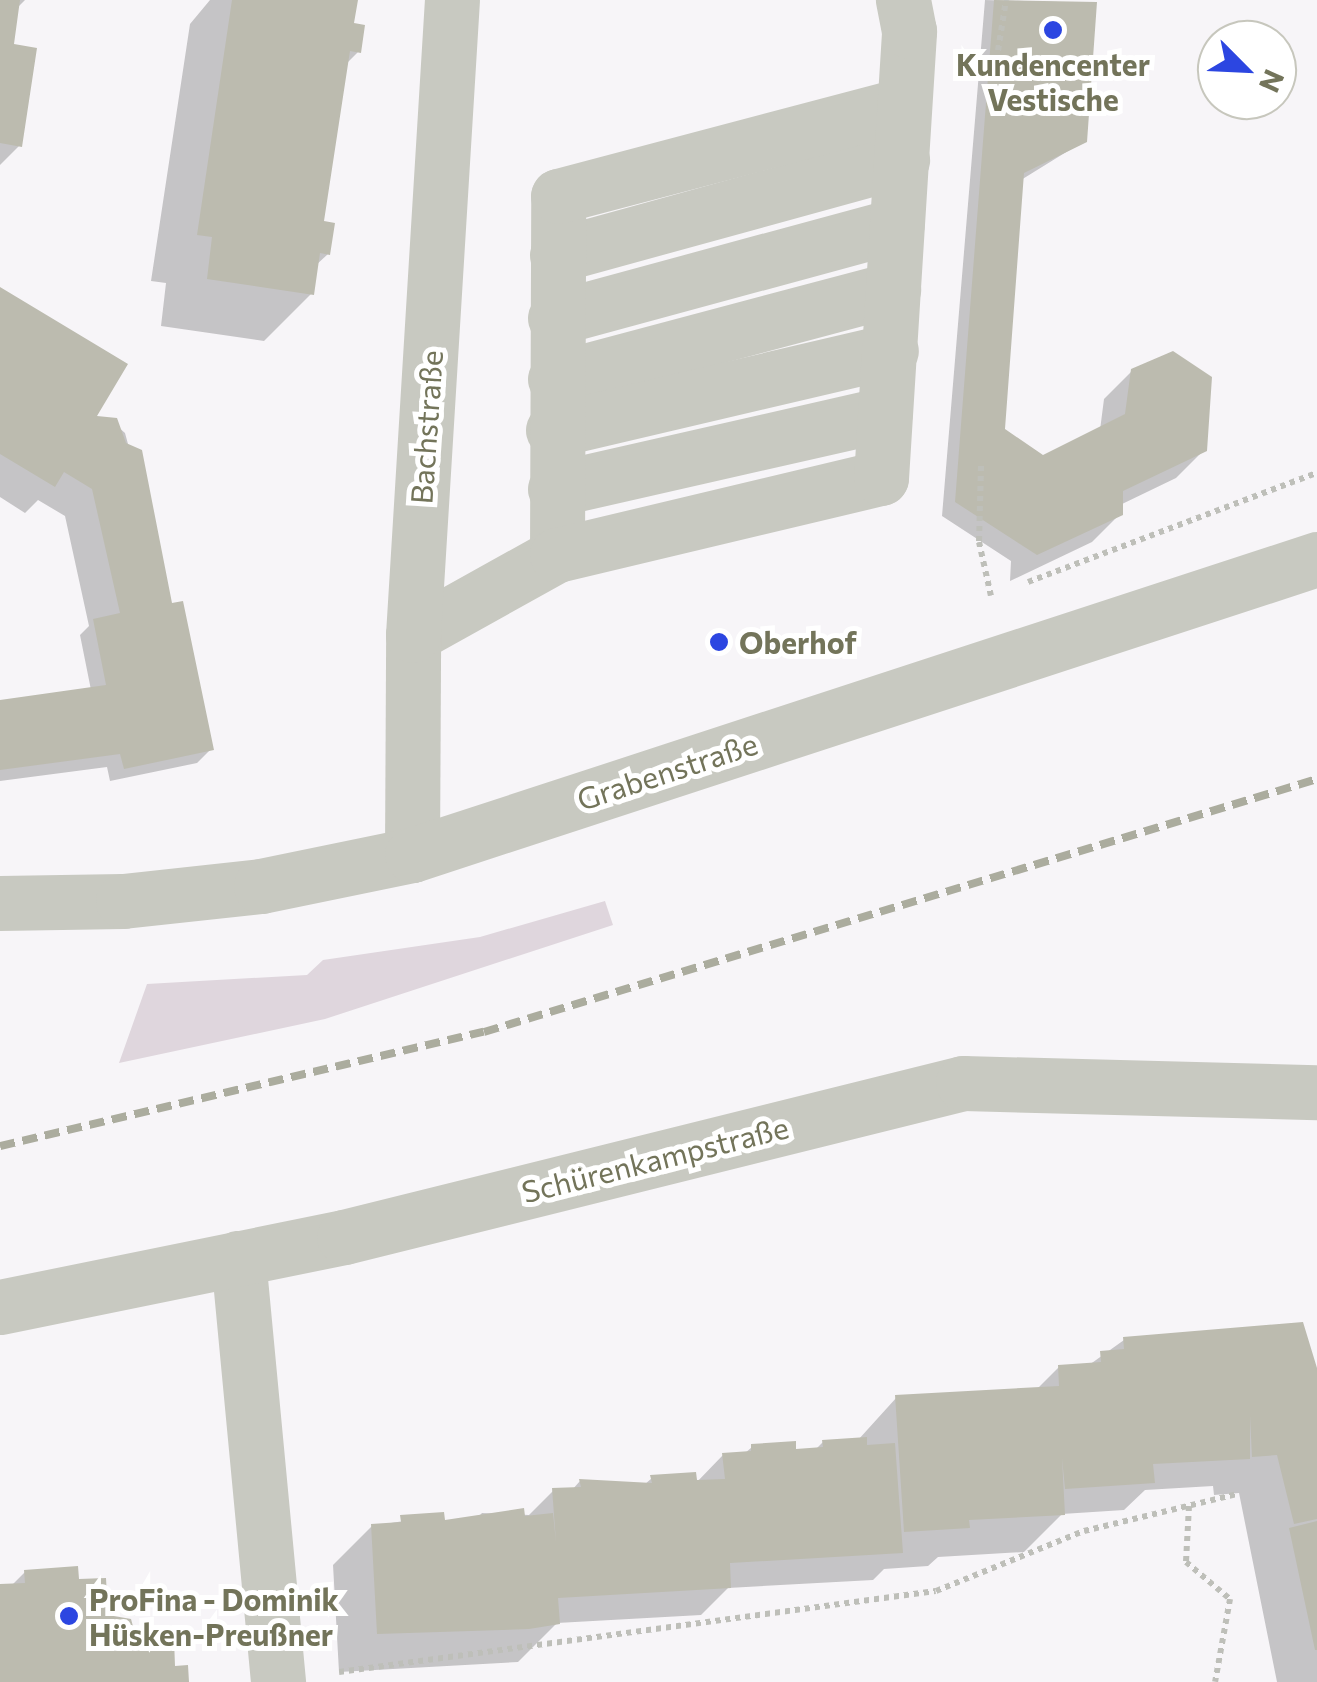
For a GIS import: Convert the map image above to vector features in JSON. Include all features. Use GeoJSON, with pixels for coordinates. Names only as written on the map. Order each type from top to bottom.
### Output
{"type":"FeatureCollection","features":[{"type":"Feature","properties":{"kind":"street","name":"Bachstraße"},"geometry":{"type":"LineString","coordinates":[[412,855],[412,635],[452,0]]}},
{"type":"Feature","properties":{"kind":"street"},"geometry":{"type":"LineString","coordinates":[[412,635],[557,555],[881,478],[910,31],[903,0]]}},
{"type":"Feature","properties":{"kind":"street"},"geometry":{"type":"LineString","coordinates":[[557,555],[554,405],[558,196],[904,106]]}},
{"type":"Feature","properties":{"kind":"street"},"geometry":{"type":"LineString","coordinates":[[557,255],[902,160]]}},
{"type":"Feature","properties":{"kind":"street"},"geometry":{"type":"LineString","coordinates":[[555,318],[898,225]]}},
{"type":"Feature","properties":{"kind":"street"},"geometry":{"type":"LineString","coordinates":[[554,405],[894,290]]}},
{"type":"Feature","properties":{"kind":"street"},"geometry":{"type":"LineString","coordinates":[[554,405],[890,352]]}},
{"type":"Feature","properties":{"kind":"street"},"geometry":{"type":"LineString","coordinates":[[556,489],[885,414]]}},
{"type":"Feature","properties":{"kind":"street","name":"Grabenstraße"},"geometry":{"type":"LineString","coordinates":[[0,903],[123,901],[261,886],[412,855],[1317,558]]}},
{"type":"Feature","properties":{"kind":"street","name":"Schürenkampstraße"},"geometry":{"type":"LineString","coordinates":[[0,1307],[238,1258],[962,1083],[1317,1092]]}},
{"type":"Feature","properties":{"kind":"street"},"geometry":{"type":"LineString","coordinates":[[238,1258],[278,1681]]}},
{"type":"Feature","properties":{"kind":"path"},"geometry":{"type":"LineString","coordinates":[[995,70],[1006,0]]}},
{"type":"Feature","properties":{"kind":"path"},"geometry":{"type":"LineString","coordinates":[[981,466],[979,542],[991,596]]}},
{"type":"Feature","properties":{"kind":"path"},"geometry":{"type":"LineString","coordinates":[[974,602],[1317,473]]}},
{"type":"Feature","properties":{"kind":"path"},"geometry":{"type":"LineString","coordinates":[[278,1681],[936,1590],[1084,1531],[1237,1494]]}},
{"type":"Feature","properties":{"kind":"path"},"geometry":{"type":"LineString","coordinates":[[1189,1506],[1186,1562],[1230,1599],[1215,1682]]}},
{"type":"Feature","properties":{"kind":"shaded area"},"geometry":{"type":"Polygon","coordinates":[[[605,901],[613,925],[325,1019],[119,1063],[147,984],[307,975],[323,960],[480,937],[605,901]]]}},
{"type":"Feature","properties":{"kind":"building"},"geometry":{"type":"Polygon","coordinates":[[[0,0],[20,0],[14,44],[37,48],[22,147],[0,143],[0,0]]]}},
{"type":"Feature","properties":{"kind":"building"},"geometry":{"type":"Polygon","coordinates":[[[232,0],[358,0],[354,23],[365,25],[361,53],[350,51],[324,221],[335,223],[330,255],[320,253],[314,295],[207,279],[212,237],[197,235],[232,0]]]}},
{"type":"Feature","properties":{"kind":"building"},"geometry":{"type":"Polygon","coordinates":[[[994,0],[1097,2],[1087,142],[1024,173],[1005,429],[1043,455],[1125,414],[1131,369],[1173,351],[1212,377],[1207,451],[1123,491],[1123,515],[1037,555],[955,502],[994,0]]]}},
{"type":"Feature","properties":{"kind":"building"},"geometry":{"type":"Polygon","coordinates":[[[0,287],[128,364],[97,416],[117,418],[126,443],[142,450],[172,603],[183,601],[214,750],[124,769],[120,754],[0,770],[0,700],[106,685],[93,619],[120,613],[92,489],[64,472],[55,487],[0,454],[0,287]]]}},
{"type":"Feature","properties":{"kind":"building"},"geometry":{"type":"Polygon","coordinates":[[[1303,1322],[1317,1368],[1317,1519],[1294,1524],[1277,1455],[1252,1457],[1250,1416],[1250,1459],[1153,1464],[1155,1483],[1065,1489],[1062,1458],[1065,1515],[969,1520],[970,1528],[904,1532],[895,1395],[1059,1386],[1058,1365],[1101,1362],[1100,1351],[1124,1349],[1123,1337],[1303,1322]]]}},
{"type":"Feature","properties":{"kind":"building"},"geometry":{"type":"Polygon","coordinates":[[[867,1437],[867,1445],[895,1443],[903,1553],[730,1563],[731,1588],[558,1598],[560,1624],[529,1629],[377,1634],[371,1524],[401,1522],[400,1515],[444,1512],[445,1520],[524,1508],[525,1516],[553,1513],[556,1542],[552,1488],[581,1487],[579,1479],[652,1483],[650,1475],[696,1472],[697,1480],[725,1479],[722,1453],[751,1451],[751,1444],[796,1441],[796,1449],[823,1447],[822,1440],[867,1437]]]}},
{"type":"Feature","properties":{"kind":"building"},"geometry":{"type":"Polygon","coordinates":[[[1317,1521],[1317,1650],[1315,1650],[1289,1528],[1317,1521]]]}},
{"type":"Feature","properties":{"kind":"building"},"geometry":{"type":"Polygon","coordinates":[[[78,1566],[79,1579],[106,1578],[108,1615],[131,1619],[137,1641],[174,1639],[175,1666],[188,1665],[189,1682],[0,1682],[0,1584],[25,1583],[24,1570],[78,1566]]]}},
{"type":"Feature","properties":{"kind":"railway"},"geometry":{"type":"LineString","coordinates":[[0,1146],[484,1032],[1317,779]]}},
{"type":"Feature","properties":{"kind":"place","name":"Kundencenter Vestische"},"geometry":{"type":"Point","coordinates":[1053,30]}},
{"type":"Feature","properties":{"kind":"place","name":"Oberhof"},"geometry":{"type":"Point","coordinates":[719,642]}},
{"type":"Feature","properties":{"kind":"place","name":"ProFina - Dominik Hüsken-Preußner"},"geometry":{"type":"Point","coordinates":[69,1616]}}]}
